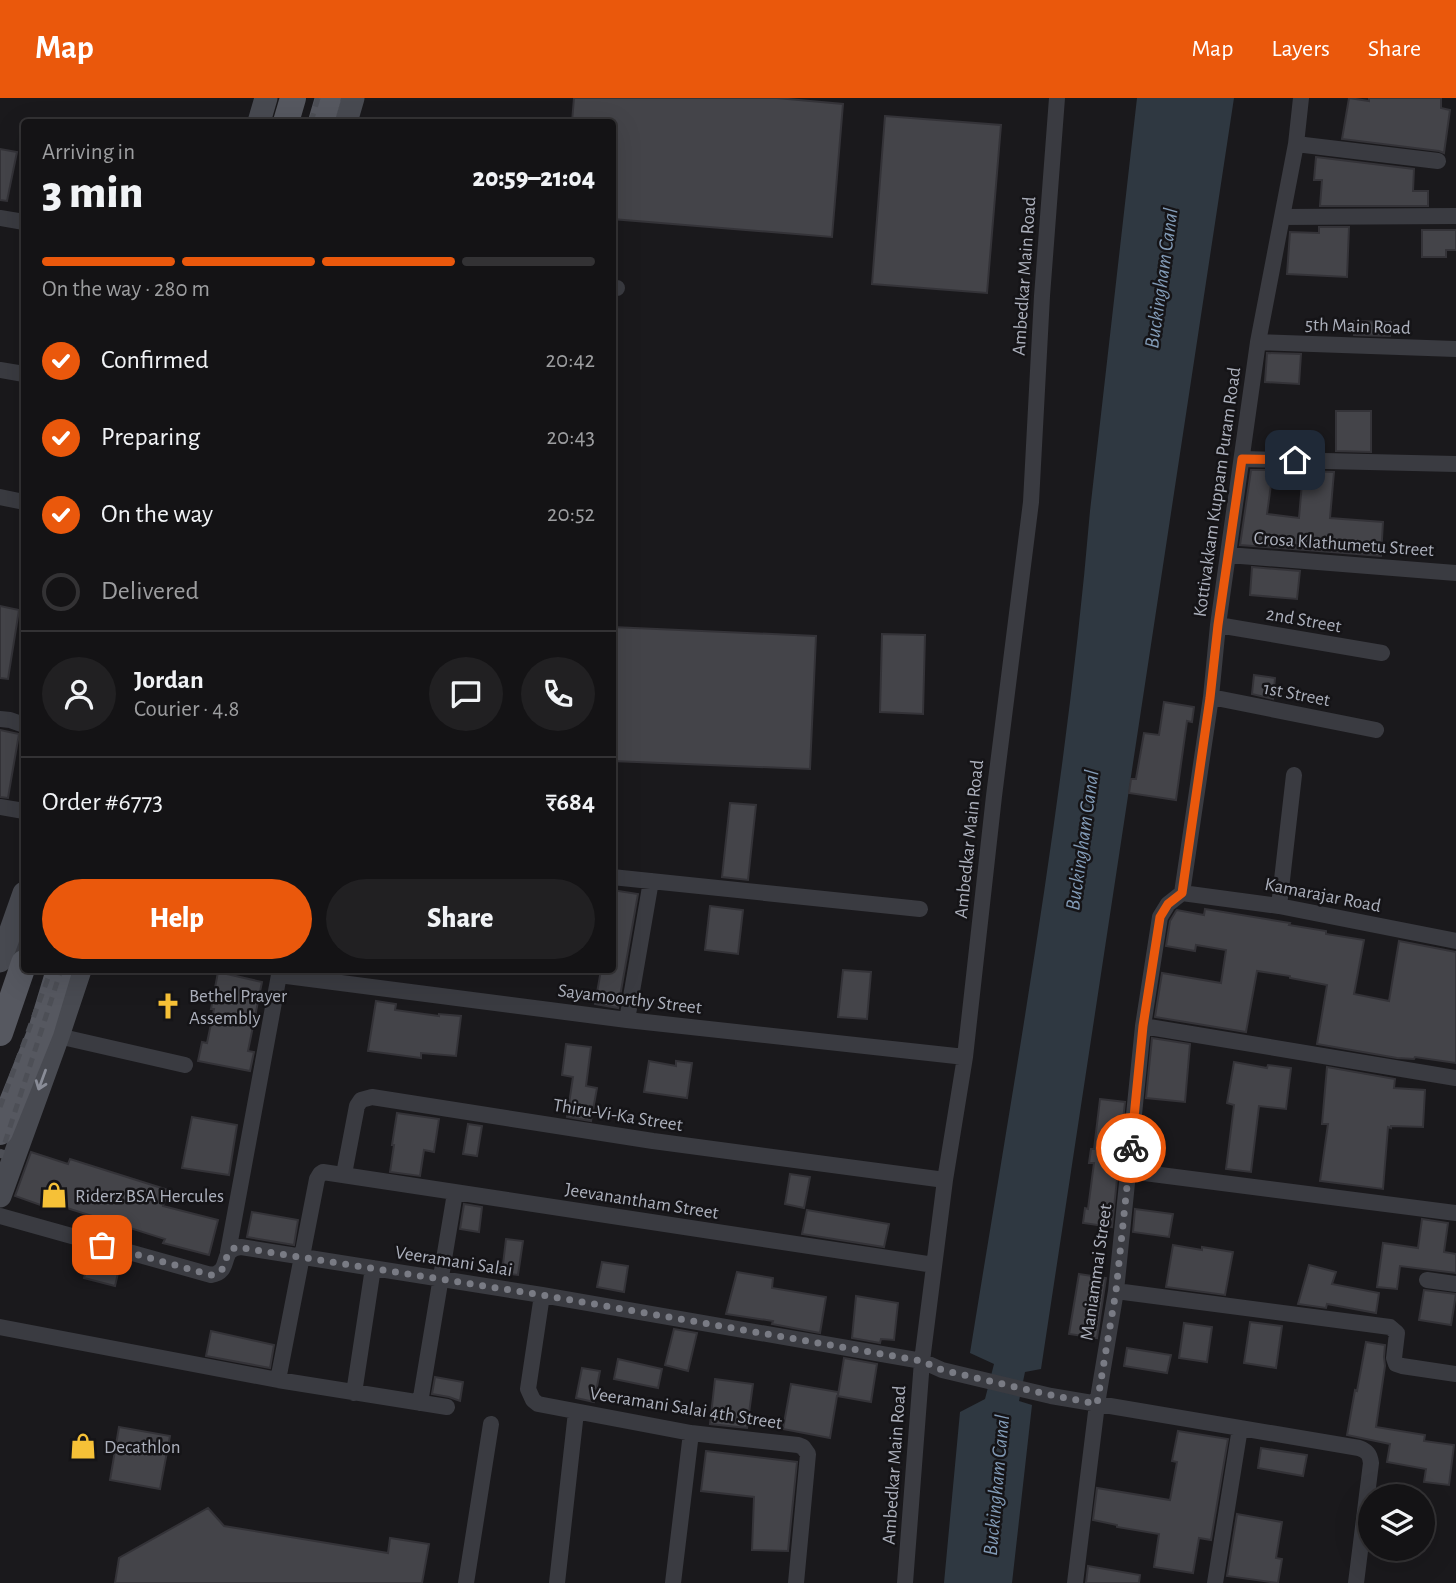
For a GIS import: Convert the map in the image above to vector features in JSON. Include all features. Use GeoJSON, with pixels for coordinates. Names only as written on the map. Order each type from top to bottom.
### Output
{"type":"FeatureCollection","features":[{"type":"Feature","properties":{"kind":"main road"},"geometry":{"type":"LineString","coordinates":[[287,119],[293,98]]}},
{"type":"Feature","properties":{"kind":"main road"},"geometry":{"type":"LineString","coordinates":[[322,119],[328,98]]}},
{"type":"Feature","properties":{"kind":"main road"},"geometry":{"type":"LineString","coordinates":[[0,1033],[21,972]]}},
{"type":"Feature","properties":{"kind":"main road"},"geometry":{"type":"LineString","coordinates":[[0,1132],[41,1030],[59,973]]}},
{"type":"Feature","properties":{"kind":"street"},"geometry":{"type":"LineString","coordinates":[[260,119],[266,98]]}},
{"type":"Feature","properties":{"kind":"street"},"geometry":{"type":"LineString","coordinates":[[347,119],[353,98]]}},
{"type":"Feature","properties":{"kind":"street","name":"Ambedkar Main Road"},"geometry":{"type":"LineString","coordinates":[[905,1583],[922,1361],[945,1180],[965,1057],[995,783],[1031,502],[1042,296],[1057,98]]}},
{"type":"Feature","properties":{"kind":"street","name":"Kottivakkam Kuppam Puram Road"},"geometry":{"type":"LineString","coordinates":[[1182,893],[1258,342],[1296,144],[1301,98]]}},
{"type":"Feature","properties":{"kind":"street"},"geometry":{"type":"LineString","coordinates":[[1296,144],[1438,162]]}},
{"type":"Feature","properties":{"kind":"street"},"geometry":{"type":"LineString","coordinates":[[1282,218],[1456,216]]}},
{"type":"Feature","properties":{"kind":"street"},"geometry":{"type":"LineString","coordinates":[[0,218],[21,222]]}},
{"type":"Feature","properties":{"kind":"street","name":"5th Main Road"},"geometry":{"type":"LineString","coordinates":[[1258,342],[1456,349]]}},
{"type":"Feature","properties":{"kind":"street"},"geometry":{"type":"LineString","coordinates":[[0,370],[21,374]]}},
{"type":"Feature","properties":{"kind":"street"},"geometry":{"type":"LineString","coordinates":[[1242,459],[1456,464]]}},
{"type":"Feature","properties":{"kind":"street"},"geometry":{"type":"LineString","coordinates":[[0,497],[21,501]]}},
{"type":"Feature","properties":{"kind":"street","name":"Crosa Klathumetu Street"},"geometry":{"type":"LineString","coordinates":[[1228,555],[1456,573]]}},
{"type":"Feature","properties":{"kind":"street","name":"2nd Street"},"geometry":{"type":"LineString","coordinates":[[1218,625],[1382,653]]}},
{"type":"Feature","properties":{"kind":"street","name":"1st Street"},"geometry":{"type":"LineString","coordinates":[[1210,698],[1376,730]]}},
{"type":"Feature","properties":{"kind":"street"},"geometry":{"type":"LineString","coordinates":[[0,719],[21,724]]}},
{"type":"Feature","properties":{"kind":"street"},"geometry":{"type":"LineString","coordinates":[[1279,906],[1294,775]]}},
{"type":"Feature","properties":{"kind":"street"},"geometry":{"type":"LineString","coordinates":[[0,807],[21,810]]}},
{"type":"Feature","properties":{"kind":"street"},"geometry":{"type":"LineString","coordinates":[[616,877],[920,909]]}},
{"type":"Feature","properties":{"kind":"street"},"geometry":{"type":"LineString","coordinates":[[627,1020],[651,881]]}},
{"type":"Feature","properties":{"kind":"street","name":"Kamarajar Road"},"geometry":{"type":"LineString","coordinates":[[1182,893],[1279,906],[1456,941]]}},
{"type":"Feature","properties":{"kind":"street","name":"Maniammai Street"},"geometry":{"type":"LineString","coordinates":[[1075,1583],[1097,1404],[1116,1291],[1143,1026],[1160,917],[1168,904],[1182,893]]}},
{"type":"Feature","properties":{"kind":"street"},"geometry":{"type":"LineString","coordinates":[[8,948],[21,904]]}},
{"type":"Feature","properties":{"kind":"street"},"geometry":{"type":"LineString","coordinates":[[0,1196],[79,973]]}},
{"type":"Feature","properties":{"kind":"street","name":"Sayamoorthy Street"},"geometry":{"type":"LineString","coordinates":[[228,1252],[279,973]]}},
{"type":"Feature","properties":{"kind":"street","name":"Sayamoorthy Street"},"geometry":{"type":"LineString","coordinates":[[286,973],[627,1020],[965,1057]]}},
{"type":"Feature","properties":{"kind":"street"},"geometry":{"type":"LineString","coordinates":[[1143,1026],[1456,1077]]}},
{"type":"Feature","properties":{"kind":"street"},"geometry":{"type":"LineString","coordinates":[[58,1036],[185,1065]]}},
{"type":"Feature","properties":{"kind":"street","name":"Thiru-Vi-Ka Street"},"geometry":{"type":"LineString","coordinates":[[344,1174],[357,1106],[361,1100],[372,1097],[653,1142],[945,1180]]}},
{"type":"Feature","properties":{"kind":"street"},"geometry":{"type":"LineString","coordinates":[[1129,1171],[1456,1213]]}},
{"type":"Feature","properties":{"kind":"street"},"geometry":{"type":"LineString","coordinates":[[278,1380],[318,1176],[323,1172],[344,1174]]}},
{"type":"Feature","properties":{"kind":"street","name":"Jeevanantham Street"},"geometry":{"type":"LineString","coordinates":[[344,1174],[934,1265]]}},
{"type":"Feature","properties":{"kind":"street"},"geometry":{"type":"LineString","coordinates":[[421,1403],[455,1193]]}},
{"type":"Feature","properties":{"kind":"street"},"geometry":{"type":"LineString","coordinates":[[0,1216],[211,1275],[222,1270],[228,1252]]}},
{"type":"Feature","properties":{"kind":"street","name":"Veeramani Salai"},"geometry":{"type":"LineString","coordinates":[[228,1252],[232,1248],[241,1247],[542,1295],[922,1361],[942,1370],[1046,1394],[1359,1448],[1367,1451],[1370,1456],[1356,1583]]}},
{"type":"Feature","properties":{"kind":"street"},"geometry":{"type":"LineString","coordinates":[[354,1393],[373,1268]]}},
{"type":"Feature","properties":{"kind":"street"},"geometry":{"type":"LineString","coordinates":[[1427,1280],[1456,1284]]}},
{"type":"Feature","properties":{"kind":"street"},"geometry":{"type":"LineString","coordinates":[[1116,1291],[1390,1327],[1397,1333],[1394,1357],[1396,1364],[1456,1374]]}},
{"type":"Feature","properties":{"kind":"street","name":"Veeramani Salai 4th Street"},"geometry":{"type":"LineString","coordinates":[[542,1295],[528,1389],[538,1404],[691,1433],[798,1445],[806,1451],[808,1454],[796,1583]]}},
{"type":"Feature","properties":{"kind":"street"},"geometry":{"type":"LineString","coordinates":[[0,1327],[278,1380],[447,1407]]}},
{"type":"Feature","properties":{"kind":"street"},"geometry":{"type":"LineString","coordinates":[[557,1583],[576,1412]]}},
{"type":"Feature","properties":{"kind":"street"},"geometry":{"type":"LineString","coordinates":[[466,1583],[491,1424]]}},
{"type":"Feature","properties":{"kind":"street"},"geometry":{"type":"LineString","coordinates":[[1215,1583],[1240,1428]]}},
{"type":"Feature","properties":{"kind":"street"},"geometry":{"type":"LineString","coordinates":[[673,1583],[691,1433]]}},
{"type":"Feature","properties":{"kind":"water","name":"Buckingham Canal"},"geometry":{"type":"Polygon","coordinates":[[[1137,98],[1234,98],[1041,1369],[1025,1372],[1019,1401],[1032,1405],[1012,1583],[944,1583],[960,1412],[985,1399],[994,1364],[970,1353],[1038,933],[1067,723],[1137,98]]]}},
{"type":"Feature","properties":{"kind":"building"},"geometry":{"type":"Polygon","coordinates":[[[574,98],[777,98],[843,104],[832,237],[616,219],[616,119],[572,119],[574,98]]]}},
{"type":"Feature","properties":{"kind":"building"},"geometry":{"type":"Polygon","coordinates":[[[1349,98],[1369,101],[1369,98],[1441,98],[1441,108],[1450,110],[1444,153],[1342,139],[1349,98]]]}},
{"type":"Feature","properties":{"kind":"building"},"geometry":{"type":"Polygon","coordinates":[[[885,116],[1001,125],[987,293],[872,284],[885,116]]]}},
{"type":"Feature","properties":{"kind":"building"},"geometry":{"type":"Polygon","coordinates":[[[0,149],[17,152],[7,201],[0,200],[0,149]]]}},
{"type":"Feature","properties":{"kind":"building"},"geometry":{"type":"Polygon","coordinates":[[[1316,157],[1414,169],[1413,191],[1428,191],[1428,206],[1320,206],[1322,180],[1314,180],[1316,157]]]}},
{"type":"Feature","properties":{"kind":"building"},"geometry":{"type":"Polygon","coordinates":[[[1319,227],[1349,227],[1347,277],[1287,274],[1290,232],[1319,233],[1319,227]]]}},
{"type":"Feature","properties":{"kind":"building"},"geometry":{"type":"Polygon","coordinates":[[[1422,230],[1456,230],[1456,250],[1446,250],[1446,257],[1422,257],[1422,230]]]}},
{"type":"Feature","properties":{"kind":"building"},"geometry":{"type":"Polygon","coordinates":[[[1354,321],[1391,322],[1390,336],[1354,335],[1354,321]]]}},
{"type":"Feature","properties":{"kind":"building"},"geometry":{"type":"Polygon","coordinates":[[[1267,353],[1301,354],[1299,384],[1265,382],[1267,353]]]}},
{"type":"Feature","properties":{"kind":"building"},"geometry":{"type":"Polygon","coordinates":[[[1336,411],[1371,411],[1371,452],[1336,451],[1336,411]]]}},
{"type":"Feature","properties":{"kind":"building"},"geometry":{"type":"Polygon","coordinates":[[[1251,470],[1273,470],[1267,514],[1299,518],[1303,471],[1334,472],[1330,518],[1383,522],[1381,556],[1240,545],[1251,470]]]}},
{"type":"Feature","properties":{"kind":"building"},"geometry":{"type":"Polygon","coordinates":[[[1252,567],[1300,571],[1297,599],[1250,595],[1252,567]]]}},
{"type":"Feature","properties":{"kind":"building"},"geometry":{"type":"Polygon","coordinates":[[[0,606],[19,610],[8,679],[0,678],[0,606]]]}},
{"type":"Feature","properties":{"kind":"building"},"geometry":{"type":"Polygon","coordinates":[[[616,627],[816,636],[810,769],[616,761],[616,627]]]}},
{"type":"Feature","properties":{"kind":"building"},"geometry":{"type":"Polygon","coordinates":[[[882,634],[925,635],[923,714],[880,712],[882,634]]]}},
{"type":"Feature","properties":{"kind":"building"},"geometry":{"type":"Polygon","coordinates":[[[1254,675],[1275,678],[1273,699],[1252,694],[1254,675]]]}},
{"type":"Feature","properties":{"kind":"building"},"geometry":{"type":"Polygon","coordinates":[[[1164,702],[1194,707],[1192,722],[1187,721],[1176,800],[1129,793],[1131,779],[1136,779],[1144,733],[1159,735],[1164,702]]]}},
{"type":"Feature","properties":{"kind":"building"},"geometry":{"type":"Polygon","coordinates":[[[0,730],[19,734],[8,798],[0,797],[0,730]]]}},
{"type":"Feature","properties":{"kind":"building"},"geometry":{"type":"Polygon","coordinates":[[[730,803],[756,805],[748,880],[722,877],[730,803]]]}},
{"type":"Feature","properties":{"kind":"building"},"geometry":{"type":"Polygon","coordinates":[[[616,891],[638,894],[618,1008],[595,1004],[600,973],[616,973],[616,891]]]}},
{"type":"Feature","properties":{"kind":"building"},"geometry":{"type":"Polygon","coordinates":[[[710,906],[743,910],[738,954],[705,950],[710,906]]]}},
{"type":"Feature","properties":{"kind":"building"},"geometry":{"type":"Polygon","coordinates":[[[1205,909],[1290,923],[1289,925],[1326,931],[1326,934],[1364,940],[1354,994],[1389,1001],[1399,941],[1456,952],[1456,1063],[1415,1057],[1397,1058],[1317,1044],[1327,985],[1290,976],[1257,971],[1246,1032],[1155,1017],[1162,973],[1221,983],[1226,950],[1196,945],[1195,951],[1166,946],[1170,921],[1177,910],[1204,915],[1205,909]]]}},
{"type":"Feature","properties":{"kind":"building"},"geometry":{"type":"Polygon","coordinates":[[[843,970],[871,972],[867,1019],[838,1017],[843,970]]]}},
{"type":"Feature","properties":{"kind":"building"},"geometry":{"type":"Polygon","coordinates":[[[218,973],[262,982],[248,1051],[254,1052],[250,1071],[198,1061],[202,1042],[207,1043],[214,1009],[211,1009],[218,973]]]}},
{"type":"Feature","properties":{"kind":"building"},"geometry":{"type":"Polygon","coordinates":[[[376,1001],[396,1004],[395,1010],[461,1016],[456,1056],[421,1053],[421,1058],[368,1051],[376,1001]]]}},
{"type":"Feature","properties":{"kind":"building"},"geometry":{"type":"Polygon","coordinates":[[[1152,1038],[1190,1044],[1185,1102],[1146,1098],[1152,1038]]]}},
{"type":"Feature","properties":{"kind":"building"},"geometry":{"type":"Polygon","coordinates":[[[566,1044],[591,1047],[586,1086],[597,1088],[591,1121],[567,1117],[573,1077],[562,1075],[566,1044]]]}},
{"type":"Feature","properties":{"kind":"building"},"geometry":{"type":"Polygon","coordinates":[[[649,1061],[676,1066],[676,1061],[692,1063],[687,1098],[644,1092],[649,1061]]]}},
{"type":"Feature","properties":{"kind":"building"},"geometry":{"type":"Polygon","coordinates":[[[1234,1062],[1267,1068],[1268,1065],[1291,1068],[1286,1109],[1259,1106],[1251,1172],[1226,1169],[1234,1105],[1227,1103],[1234,1062]]]}},
{"type":"Feature","properties":{"kind":"building"},"geometry":{"type":"Polygon","coordinates":[[[1327,1067],[1395,1079],[1394,1088],[1425,1090],[1423,1127],[1388,1127],[1383,1189],[1320,1181],[1328,1124],[1322,1124],[1327,1067]]]}},
{"type":"Feature","properties":{"kind":"building"},"geometry":{"type":"Polygon","coordinates":[[[1100,1099],[1125,1102],[1112,1227],[1083,1223],[1085,1208],[1088,1209],[1094,1163],[1089,1163],[1091,1149],[1094,1149],[1100,1099]]]}},
{"type":"Feature","properties":{"kind":"building"},"geometry":{"type":"Polygon","coordinates":[[[397,1113],[439,1119],[434,1152],[424,1150],[420,1176],[390,1172],[397,1113]]]}},
{"type":"Feature","properties":{"kind":"building"},"geometry":{"type":"Polygon","coordinates":[[[192,1117],[237,1125],[229,1175],[182,1168],[192,1117]]]}},
{"type":"Feature","properties":{"kind":"building"},"geometry":{"type":"Polygon","coordinates":[[[468,1124],[482,1126],[477,1156],[463,1154],[468,1124]]]}},
{"type":"Feature","properties":{"kind":"building"},"geometry":{"type":"Polygon","coordinates":[[[31,1152],[68,1164],[70,1159],[168,1190],[163,1206],[218,1220],[209,1255],[163,1243],[165,1239],[48,1202],[46,1207],[15,1196],[31,1152]]]}},
{"type":"Feature","properties":{"kind":"building"},"geometry":{"type":"Polygon","coordinates":[[[790,1174],[810,1177],[804,1208],[785,1204],[790,1174]]]}},
{"type":"Feature","properties":{"kind":"building"},"geometry":{"type":"Polygon","coordinates":[[[464,1204],[482,1207],[479,1232],[460,1229],[464,1204]]]}},
{"type":"Feature","properties":{"kind":"building"},"geometry":{"type":"Polygon","coordinates":[[[1135,1209],[1173,1214],[1169,1237],[1133,1232],[1135,1209]]]}},
{"type":"Feature","properties":{"kind":"building"},"geometry":{"type":"Polygon","coordinates":[[[807,1210],[889,1224],[884,1247],[802,1234],[807,1210]]]}},
{"type":"Feature","properties":{"kind":"building"},"geometry":{"type":"Polygon","coordinates":[[[252,1212],[298,1220],[294,1245],[247,1237],[252,1212]]]}},
{"type":"Feature","properties":{"kind":"building"},"geometry":{"type":"Polygon","coordinates":[[[1422,1219],[1448,1223],[1444,1252],[1456,1254],[1456,1273],[1400,1266],[1397,1289],[1377,1287],[1383,1243],[1418,1248],[1422,1219]]]}},
{"type":"Feature","properties":{"kind":"building"},"geometry":{"type":"Polygon","coordinates":[[[506,1239],[523,1241],[518,1275],[502,1273],[506,1239]]]}},
{"type":"Feature","properties":{"kind":"building"},"geometry":{"type":"Polygon","coordinates":[[[1173,1245],[1233,1252],[1225,1295],[1166,1287],[1173,1245]]]}},
{"type":"Feature","properties":{"kind":"building"},"geometry":{"type":"Polygon","coordinates":[[[89,1261],[119,1269],[115,1286],[84,1278],[89,1261]]]}},
{"type":"Feature","properties":{"kind":"building"},"geometry":{"type":"Polygon","coordinates":[[[602,1262],[628,1266],[624,1292],[597,1287],[602,1262]]]}},
{"type":"Feature","properties":{"kind":"building"},"geometry":{"type":"Polygon","coordinates":[[[1309,1265],[1336,1272],[1332,1284],[1379,1293],[1376,1313],[1327,1304],[1326,1308],[1298,1304],[1309,1265]]]}},
{"type":"Feature","properties":{"kind":"building"},"geometry":{"type":"Polygon","coordinates":[[[737,1272],[773,1278],[772,1288],[826,1297],[820,1333],[772,1324],[773,1321],[726,1314],[737,1272]]]}},
{"type":"Feature","properties":{"kind":"building"},"geometry":{"type":"Polygon","coordinates":[[[1079,1274],[1106,1278],[1097,1338],[1069,1334],[1079,1274]]]}},
{"type":"Feature","properties":{"kind":"building"},"geometry":{"type":"Polygon","coordinates":[[[1424,1290],[1456,1294],[1451,1325],[1419,1320],[1424,1290]]]}},
{"type":"Feature","properties":{"kind":"building"},"geometry":{"type":"Polygon","coordinates":[[[856,1296],[898,1303],[894,1340],[881,1339],[880,1343],[852,1338],[856,1296]]]}},
{"type":"Feature","properties":{"kind":"building"},"geometry":{"type":"Polygon","coordinates":[[[1250,1322],[1282,1326],[1276,1368],[1244,1363],[1250,1322]]]}},
{"type":"Feature","properties":{"kind":"building"},"geometry":{"type":"Polygon","coordinates":[[[1184,1323],[1212,1327],[1207,1362],[1179,1358],[1184,1323]]]}},
{"type":"Feature","properties":{"kind":"building"},"geometry":{"type":"Polygon","coordinates":[[[674,1329],[697,1333],[688,1371],[665,1365],[674,1329]]]}},
{"type":"Feature","properties":{"kind":"building"},"geometry":{"type":"Polygon","coordinates":[[[211,1331],[274,1345],[270,1368],[206,1356],[211,1331]]]}},
{"type":"Feature","properties":{"kind":"building"},"geometry":{"type":"Polygon","coordinates":[[[1366,1342],[1385,1345],[1385,1366],[1376,1427],[1425,1435],[1424,1441],[1454,1445],[1449,1485],[1424,1482],[1426,1469],[1387,1462],[1390,1444],[1347,1435],[1366,1342]]]}},
{"type":"Feature","properties":{"kind":"building"},"geometry":{"type":"Polygon","coordinates":[[[1127,1348],[1171,1355],[1167,1373],[1124,1366],[1127,1348]]]}},
{"type":"Feature","properties":{"kind":"building"},"geometry":{"type":"Polygon","coordinates":[[[844,1358],[877,1364],[871,1402],[837,1396],[830,1438],[783,1429],[791,1384],[838,1392],[838,1395],[844,1358]]]}},
{"type":"Feature","properties":{"kind":"building"},"geometry":{"type":"Polygon","coordinates":[[[618,1359],[662,1369],[658,1388],[614,1379],[618,1359]]]}},
{"type":"Feature","properties":{"kind":"building"},"geometry":{"type":"Polygon","coordinates":[[[582,1368],[600,1371],[594,1402],[576,1398],[582,1368]]]}},
{"type":"Feature","properties":{"kind":"building"},"geometry":{"type":"Polygon","coordinates":[[[435,1377],[463,1382],[460,1401],[432,1394],[435,1377]]]}},
{"type":"Feature","properties":{"kind":"building"},"geometry":{"type":"Polygon","coordinates":[[[715,1379],[753,1384],[747,1428],[710,1424],[715,1379]]]}},
{"type":"Feature","properties":{"kind":"building"},"geometry":{"type":"Polygon","coordinates":[[[119,1427],[170,1436],[160,1489],[110,1480],[119,1427]]]}},
{"type":"Feature","properties":{"kind":"building"},"geometry":{"type":"Polygon","coordinates":[[[1178,1431],[1228,1439],[1211,1540],[1199,1538],[1193,1573],[1154,1567],[1159,1534],[1093,1520],[1097,1488],[1170,1500],[1177,1462],[1172,1461],[1178,1431]]]}},
{"type":"Feature","properties":{"kind":"building"},"geometry":{"type":"Polygon","coordinates":[[[1261,1448],[1307,1455],[1303,1476],[1258,1468],[1261,1448]]]}},
{"type":"Feature","properties":{"kind":"building"},"geometry":{"type":"Polygon","coordinates":[[[706,1451],[797,1462],[788,1551],[752,1550],[754,1497],[701,1491],[706,1451]]]}},
{"type":"Feature","properties":{"kind":"building"},"geometry":{"type":"Polygon","coordinates":[[[208,1508],[224,1526],[388,1553],[390,1538],[429,1544],[422,1583],[115,1583],[119,1558],[208,1508]]]}},
{"type":"Feature","properties":{"kind":"building"},"geometry":{"type":"Polygon","coordinates":[[[1237,1514],[1282,1522],[1276,1558],[1282,1559],[1278,1583],[1227,1576],[1237,1514]]]}},
{"type":"Feature","properties":{"kind":"building"},"geometry":{"type":"Polygon","coordinates":[[[1088,1566],[1140,1575],[1139,1583],[1086,1583],[1088,1566]]]}},
{"type":"Feature","properties":{"kind":"railway"},"geometry":{"type":"LineString","coordinates":[[312,119],[318,98]]}},
{"type":"Feature","properties":{"kind":"railway"},"geometry":{"type":"LineString","coordinates":[[0,1107],[50,973]]}},
{"type":"Feature","properties":{"kind":"railway"},"geometry":{"type":"LineString","coordinates":[[0,1158],[60,973]]}},
{"type":"Feature","properties":{"kind":"way so far"},"geometry":{"type":"LineString","coordinates":[[102,1245],[211,1275],[222,1270],[232,1248],[241,1247],[542,1295],[922,1361],[942,1370],[1097,1404],[1116,1291],[1131,1148]]}},
{"type":"Feature","properties":{"kind":"place","name":"Bethel Prayer Assembly"},"geometry":{"type":"Point","coordinates":[168,1006]}},
{"type":"Feature","properties":{"kind":"place","name":"Riderz BSA Hercules"},"geometry":{"type":"Point","coordinates":[54,1195]}},
{"type":"Feature","properties":{"kind":"place","name":"Decathlon"},"geometry":{"type":"Point","coordinates":[83,1446]}},
{"type":"Feature","properties":{"kind":"route"},"geometry":{"type":"LineString","coordinates":[[1131,1148],[1143,1026],[1160,917],[1168,904],[1182,893],[1242,459],[1295,460]]}}]}
